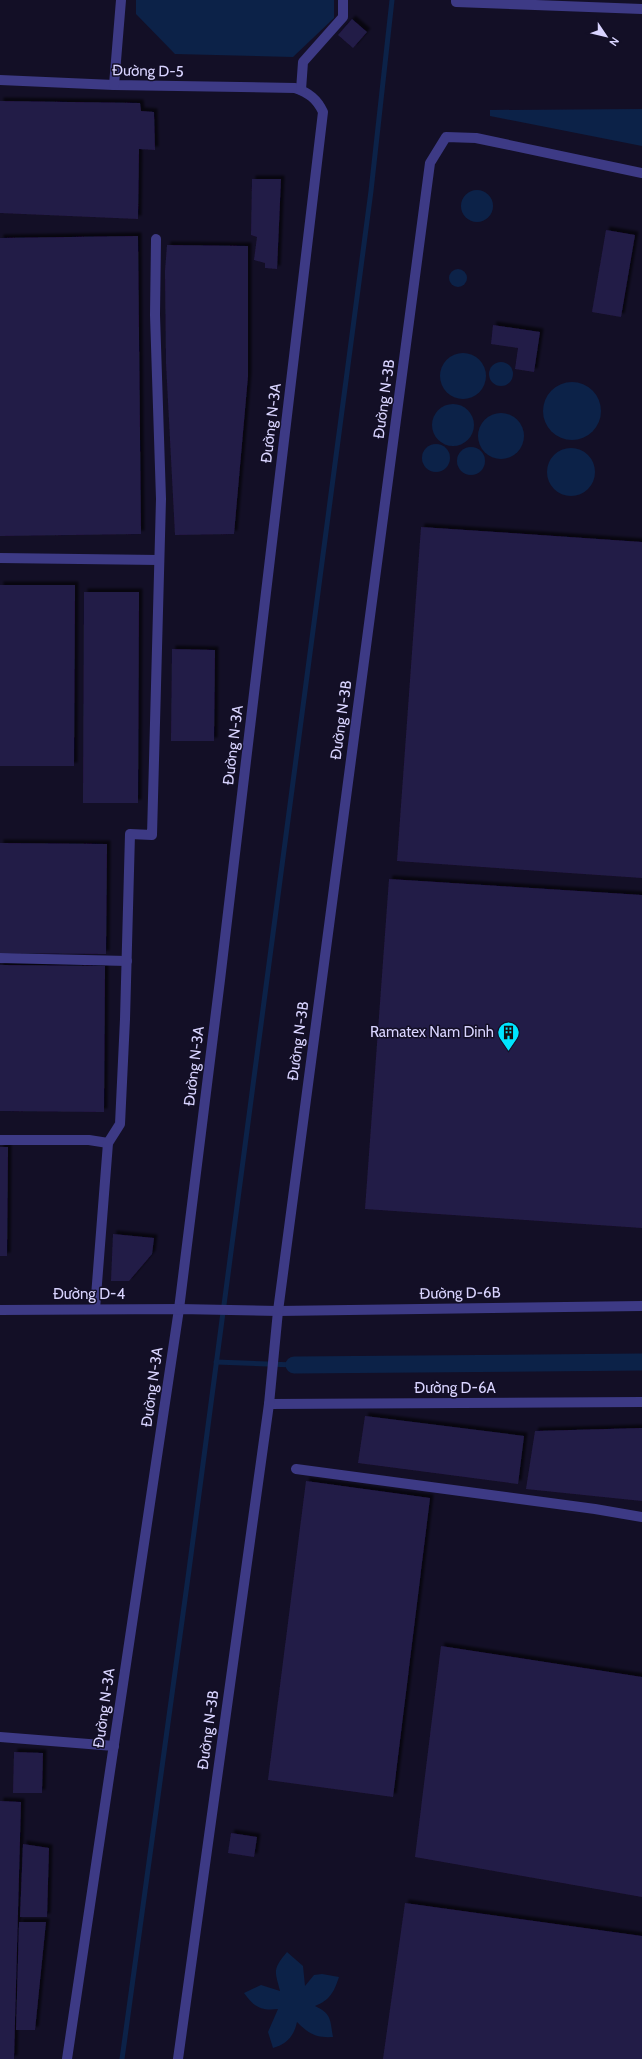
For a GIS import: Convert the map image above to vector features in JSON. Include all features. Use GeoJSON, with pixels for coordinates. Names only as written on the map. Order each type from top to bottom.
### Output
{"type":"FeatureCollection","features":[{"type":"Feature","properties":{"kind":"street"},"geometry":{"type":"LineString","coordinates":[[114,85],[121,0]]}},
{"type":"Feature","properties":{"kind":"street"},"geometry":{"type":"LineString","coordinates":[[298,89],[303,62],[343,17],[343,0]]}},
{"type":"Feature","properties":{"kind":"street"},"geometry":{"type":"LineString","coordinates":[[456,0],[456,2],[642,8]]}},
{"type":"Feature","properties":{"kind":"street","name":"Đường D-5"},"geometry":{"type":"LineString","coordinates":[[0,80],[114,85],[298,89]]}},
{"type":"Feature","properties":{"kind":"street","name":"Đường N-3A"},"geometry":{"type":"LineString","coordinates":[[67,2059],[179,1309],[221,972],[322,127],[323,112],[319,105],[310,94],[298,89]]}},
{"type":"Feature","properties":{"kind":"street","name":"Đường N-3B"},"geometry":{"type":"LineString","coordinates":[[178,2059],[269,1404],[278,1311],[430,163],[446,137],[476,138],[642,173]]}},
{"type":"Feature","properties":{"kind":"street"},"geometry":{"type":"LineString","coordinates":[[95,1309],[108,1143],[120,1124],[127,961],[130,834],[152,835],[161,499],[155,315],[156,239]]}},
{"type":"Feature","properties":{"kind":"street"},"geometry":{"type":"LineString","coordinates":[[0,558],[159,560]]}},
{"type":"Feature","properties":{"kind":"street"},"geometry":{"type":"LineString","coordinates":[[0,958],[127,961]]}},
{"type":"Feature","properties":{"kind":"street"},"geometry":{"type":"LineString","coordinates":[[0,1140],[89,1140],[108,1143]]}},
{"type":"Feature","properties":{"kind":"street","name":"Đường D-6B"},"geometry":{"type":"LineString","coordinates":[[241,1310],[278,1311],[642,1306]]}},
{"type":"Feature","properties":{"kind":"street","name":"Đường D-4"},"geometry":{"type":"LineString","coordinates":[[0,1310],[241,1310]]}},
{"type":"Feature","properties":{"kind":"street","name":"Đường D-6A"},"geometry":{"type":"LineString","coordinates":[[269,1404],[642,1402]]}},
{"type":"Feature","properties":{"kind":"street"},"geometry":{"type":"LineString","coordinates":[[296,1469],[595,1509],[642,1517]]}},
{"type":"Feature","properties":{"kind":"street"},"geometry":{"type":"LineString","coordinates":[[0,1737],[114,1746]]}},
{"type":"Feature","properties":{"kind":"water"},"geometry":{"type":"Polygon","coordinates":[[[136,0],[334,0],[334,18],[293,57],[175,54],[136,14],[136,0]]]}},
{"type":"Feature","properties":{"kind":"water"},"geometry":{"type":"Polygon","coordinates":[[[642,109],[642,146],[490,116],[490,110],[642,109]]]}},
{"type":"Feature","properties":{"kind":"water"},"geometry":{"type":"Polygon","coordinates":[[[477,190],[488,195],[493,206],[488,217],[477,222],[466,217],[461,206],[466,195],[477,190]]]}},
{"type":"Feature","properties":{"kind":"water"},"geometry":{"type":"Polygon","coordinates":[[[458,269],[464,272],[467,278],[464,284],[458,287],[452,284],[449,278],[452,272],[458,269]]]}},
{"type":"Feature","properties":{"kind":"water"},"geometry":{"type":"Polygon","coordinates":[[[458,353],[468,353],[476,357],[482,363],[486,371],[486,381],[482,389],[476,395],[468,399],[458,399],[450,395],[444,389],[440,381],[440,371],[444,363],[450,357],[458,353]]]}},
{"type":"Feature","properties":{"kind":"water"},"geometry":{"type":"Polygon","coordinates":[[[501,362],[506,363],[512,369],[512,379],[506,385],[501,386],[496,385],[490,379],[489,374],[490,369],[496,363],[501,362]]]}},
{"type":"Feature","properties":{"kind":"water"},"geometry":{"type":"Polygon","coordinates":[[[566,382],[578,382],[588,386],[597,395],[601,405],[601,417],[593,432],[578,440],[566,440],[556,436],[547,427],[543,417],[543,405],[547,395],[556,386],[566,382]]]}},
{"type":"Feature","properties":{"kind":"water"},"geometry":{"type":"Polygon","coordinates":[[[449,404],[457,404],[465,407],[471,413],[474,425],[471,437],[465,443],[457,446],[449,446],[441,443],[435,437],[432,429],[432,421],[435,413],[441,407],[449,404]]]}},
{"type":"Feature","properties":{"kind":"water"},"geometry":{"type":"Polygon","coordinates":[[[496,413],[506,413],[514,417],[520,423],[524,431],[524,441],[520,449],[514,455],[506,459],[496,459],[488,455],[482,449],[478,441],[478,431],[482,423],[488,417],[496,413]]]}},
{"type":"Feature","properties":{"kind":"water"},"geometry":{"type":"Polygon","coordinates":[[[436,444],[446,448],[450,458],[446,468],[436,472],[426,468],[422,458],[426,448],[436,444]]]}},
{"type":"Feature","properties":{"kind":"water"},"geometry":{"type":"Polygon","coordinates":[[[471,447],[481,451],[485,461],[481,471],[471,475],[461,471],[457,461],[461,451],[471,447]]]}},
{"type":"Feature","properties":{"kind":"water"},"geometry":{"type":"Polygon","coordinates":[[[566,448],[576,448],[585,452],[591,458],[594,463],[594,481],[585,492],[576,496],[566,496],[557,492],[551,486],[547,477],[547,467],[551,458],[557,452],[566,448]]]}},
{"type":"Feature","properties":{"kind":"water"},"geometry":{"type":"Polygon","coordinates":[[[287,1952],[303,1966],[305,1986],[314,1975],[322,1974],[339,1977],[331,1995],[315,2006],[325,2012],[329,2018],[333,2037],[317,2036],[305,2030],[297,2022],[289,2039],[273,2048],[268,2032],[278,2009],[262,2009],[251,2002],[244,1993],[261,1985],[280,1991],[276,1971],[279,1963],[287,1952]]]}},
{"type":"Feature","properties":{"kind":"building"},"geometry":{"type":"Polygon","coordinates":[[[352,19],[367,32],[353,48],[338,35],[352,19]]]}},
{"type":"Feature","properties":{"kind":"building"},"geometry":{"type":"Polygon","coordinates":[[[0,101],[140,103],[141,111],[154,112],[155,150],[139,149],[138,219],[0,213],[0,101]]]}},
{"type":"Feature","properties":{"kind":"building"},"geometry":{"type":"Polygon","coordinates":[[[252,179],[281,179],[277,269],[265,268],[265,263],[254,260],[257,237],[251,235],[252,179]]]}},
{"type":"Feature","properties":{"kind":"building"},"geometry":{"type":"Polygon","coordinates":[[[606,230],[635,235],[621,317],[592,312],[606,230]]]}},
{"type":"Feature","properties":{"kind":"building"},"geometry":{"type":"Polygon","coordinates":[[[138,236],[141,534],[0,536],[0,238],[138,236]]]}},
{"type":"Feature","properties":{"kind":"building"},"geometry":{"type":"Polygon","coordinates":[[[167,245],[248,246],[248,376],[234,534],[175,535],[166,363],[165,271],[167,245]]]}},
{"type":"Feature","properties":{"kind":"building"},"geometry":{"type":"Polygon","coordinates":[[[493,325],[540,332],[534,372],[515,369],[518,348],[491,344],[493,325]]]}},
{"type":"Feature","properties":{"kind":"building"},"geometry":{"type":"Polygon","coordinates":[[[421,527],[642,542],[642,878],[397,861],[421,527]]]}},
{"type":"Feature","properties":{"kind":"building"},"geometry":{"type":"Polygon","coordinates":[[[0,585],[75,585],[74,766],[0,766],[0,585]]]}},
{"type":"Feature","properties":{"kind":"building"},"geometry":{"type":"Polygon","coordinates":[[[84,592],[139,592],[138,803],[83,803],[84,592]]]}},
{"type":"Feature","properties":{"kind":"building"},"geometry":{"type":"Polygon","coordinates":[[[172,649],[215,650],[214,741],[171,741],[172,649]]]}},
{"type":"Feature","properties":{"kind":"building"},"geometry":{"type":"Polygon","coordinates":[[[0,843],[107,844],[106,954],[0,953],[0,843]]]}},
{"type":"Feature","properties":{"kind":"building","name":"Ramatex Nam Dinh"},"geometry":{"type":"Polygon","coordinates":[[[389,879],[642,895],[642,1228],[365,1209],[389,879]]]}},
{"type":"Feature","properties":{"kind":"building"},"geometry":{"type":"Polygon","coordinates":[[[0,965],[105,966],[104,1112],[0,1111],[0,965]]]}},
{"type":"Feature","properties":{"kind":"building"},"geometry":{"type":"Polygon","coordinates":[[[0,1147],[8,1147],[7,1256],[0,1256],[0,1147]]]}},
{"type":"Feature","properties":{"kind":"building"},"geometry":{"type":"Polygon","coordinates":[[[113,1234],[154,1238],[152,1254],[129,1281],[111,1281],[113,1234]]]}},
{"type":"Feature","properties":{"kind":"building"},"geometry":{"type":"Polygon","coordinates":[[[365,1416],[524,1436],[518,1484],[358,1463],[365,1416]]]}},
{"type":"Feature","properties":{"kind":"building"},"geometry":{"type":"Polygon","coordinates":[[[642,1428],[642,1501],[526,1489],[535,1431],[642,1428]]]}},
{"type":"Feature","properties":{"kind":"building"},"geometry":{"type":"Polygon","coordinates":[[[306,1481],[430,1498],[393,1797],[268,1780],[306,1481]]]}},
{"type":"Feature","properties":{"kind":"building"},"geometry":{"type":"Polygon","coordinates":[[[441,1646],[642,1677],[642,1897],[415,1857],[441,1646]]]}},
{"type":"Feature","properties":{"kind":"building"},"geometry":{"type":"Polygon","coordinates":[[[14,1752],[43,1753],[42,1793],[13,1793],[14,1752]]]}},
{"type":"Feature","properties":{"kind":"building"},"geometry":{"type":"Polygon","coordinates":[[[0,1801],[21,1802],[14,2059],[0,2059],[0,1801]]]}},
{"type":"Feature","properties":{"kind":"building"},"geometry":{"type":"Polygon","coordinates":[[[231,1833],[257,1837],[254,1857],[228,1853],[231,1833]]]}},
{"type":"Feature","properties":{"kind":"building"},"geometry":{"type":"Polygon","coordinates":[[[23,1844],[49,1848],[47,1917],[20,1917],[23,1844]]]}},
{"type":"Feature","properties":{"kind":"building"},"geometry":{"type":"Polygon","coordinates":[[[405,1903],[642,1936],[642,2059],[383,2059],[405,1903]]]}},
{"type":"Feature","properties":{"kind":"building"},"geometry":{"type":"Polygon","coordinates":[[[19,1922],[46,1922],[35,2030],[16,2030],[19,1922]]]}},
{"type":"Feature","properties":{"kind":"waterway"},"geometry":{"type":"LineString","coordinates":[[122,2059],[189,1570],[371,191],[392,0]]}},
{"type":"Feature","properties":{"kind":"waterway"},"geometry":{"type":"LineString","coordinates":[[216,1362],[294,1365]]}},
{"type":"Feature","properties":{"kind":"waterway"},"geometry":{"type":"LineString","coordinates":[[294,1365],[642,1362]]}},
{"type":"Feature","properties":{"kind":"place","name":"Ramatex Nam Dinh"},"geometry":{"type":"Point","coordinates":[509,1052]}}]}
